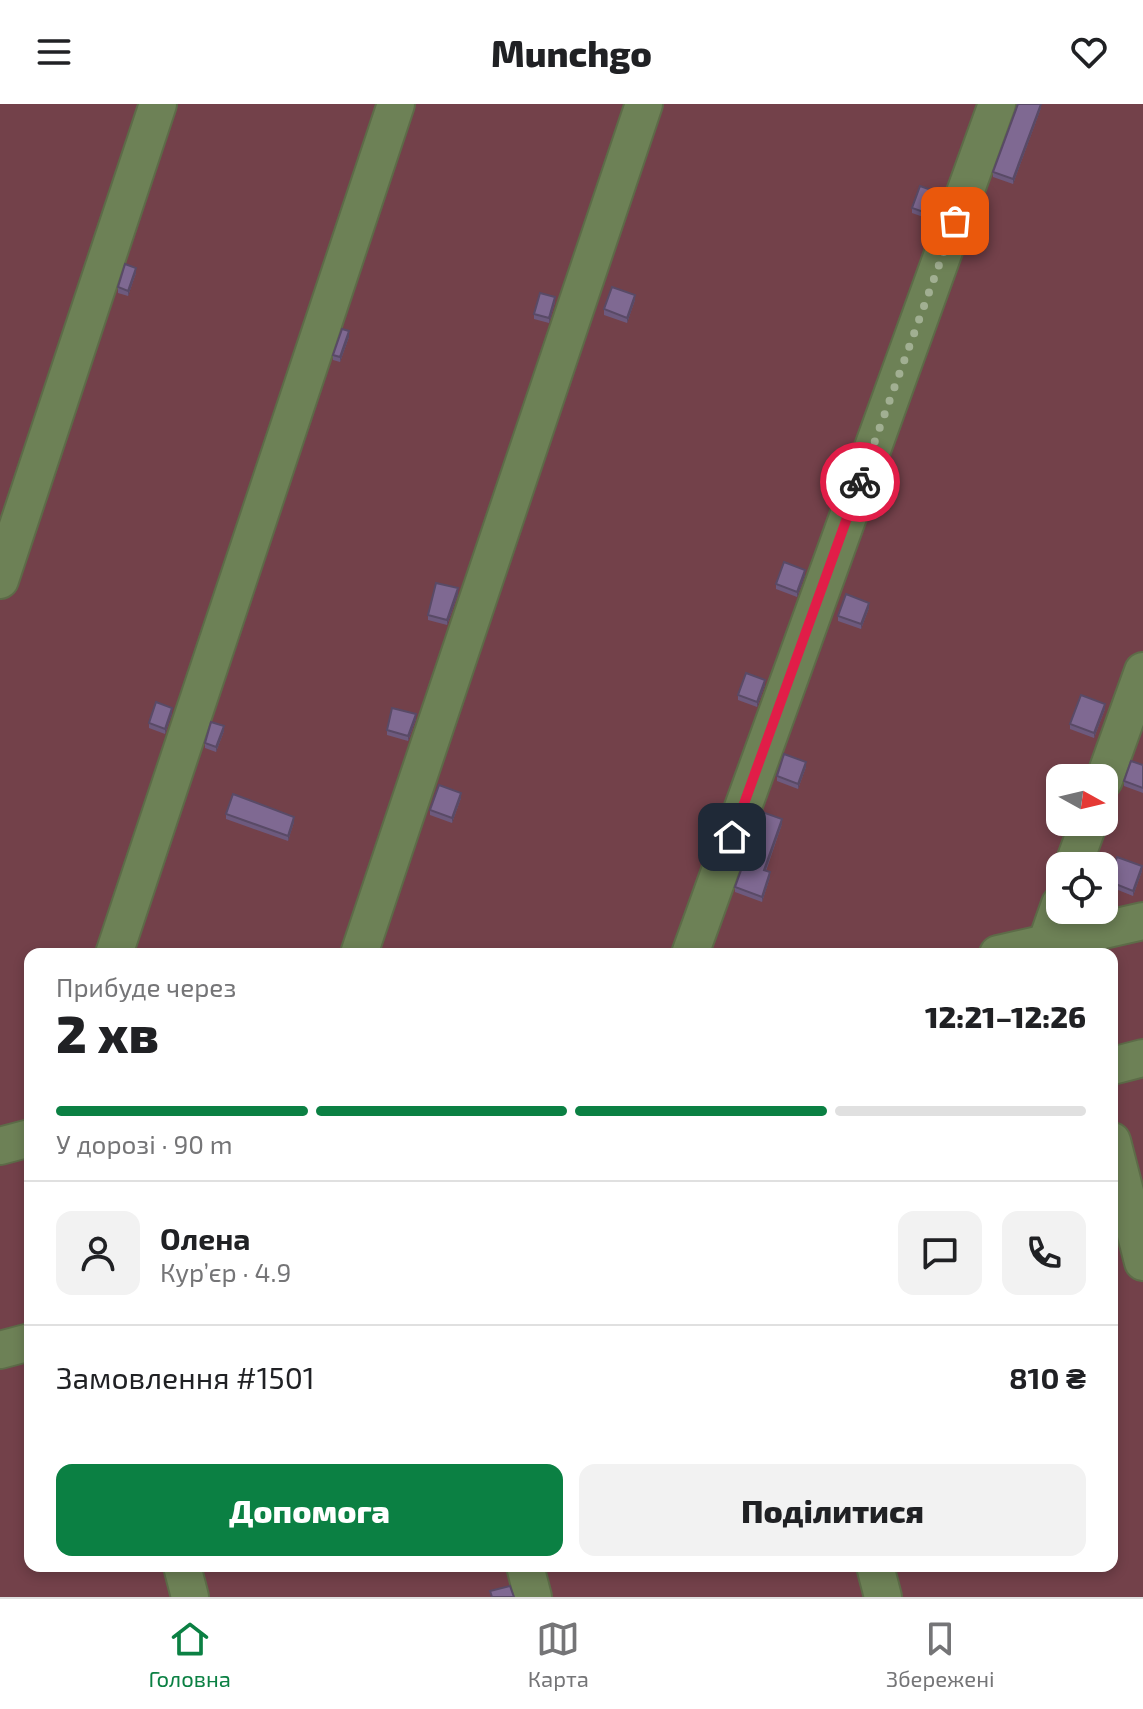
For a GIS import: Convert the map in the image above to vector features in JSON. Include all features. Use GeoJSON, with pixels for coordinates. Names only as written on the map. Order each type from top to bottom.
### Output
{"type":"FeatureCollection","features":[{"type":"Feature","properties":{"kind":"lane"},"geometry":{"type":"LineString","coordinates":[[0,580],[158,104]]}},
{"type":"Feature","properties":{"kind":"lane"},"geometry":{"type":"LineString","coordinates":[[116,948],[396,104]]}},
{"type":"Feature","properties":{"kind":"lane"},"geometry":{"type":"LineString","coordinates":[[361,948],[644,104]]}},
{"type":"Feature","properties":{"kind":"lane"},"geometry":{"type":"LineString","coordinates":[[692,948],[997,104]]}},
{"type":"Feature","properties":{"kind":"lane"},"geometry":{"type":"LineString","coordinates":[[1110,764],[1143,671]]}},
{"type":"Feature","properties":{"kind":"lane"},"geometry":{"type":"LineString","coordinates":[[1021,948],[1143,921]]}},
{"type":"Feature","properties":{"kind":"lane"},"geometry":{"type":"LineString","coordinates":[[1047,941],[1053,924]]}},
{"type":"Feature","properties":{"kind":"lane"},"geometry":{"type":"LineString","coordinates":[[1118,1064],[1143,1058]]}},
{"type":"Feature","properties":{"kind":"lane"},"geometry":{"type":"LineString","coordinates":[[0,1146],[24,1140]]}},
{"type":"Feature","properties":{"kind":"lane"},"geometry":{"type":"LineString","coordinates":[[1118,1164],[1143,1262]]}},
{"type":"Feature","properties":{"kind":"lane"},"geometry":{"type":"LineString","coordinates":[[0,1350],[24,1344]]}},
{"type":"Feature","properties":{"kind":"lane"},"geometry":{"type":"LineString","coordinates":[[184,1572],[190,1597]]}},
{"type":"Feature","properties":{"kind":"lane"},"geometry":{"type":"LineString","coordinates":[[527,1572],[533,1597]]}},
{"type":"Feature","properties":{"kind":"lane"},"geometry":{"type":"LineString","coordinates":[[877,1572],[883,1597]]}},
{"type":"Feature","properties":{"kind":"shaded area"},"geometry":{"type":"Polygon","coordinates":[[[0,104],[1143,104],[1143,1597],[0,1597],[0,104]]]}},
{"type":"Feature","properties":{"kind":"building"},"geometry":{"type":"Polygon","coordinates":[[[1018,104],[1041,104],[1013,179],[993,172],[1018,104]]]}},
{"type":"Feature","properties":{"kind":"building"},"geometry":{"type":"Polygon","coordinates":[[[920,186],[940,193],[932,215],[912,208],[920,186]]]}},
{"type":"Feature","properties":{"kind":"building"},"geometry":{"type":"Polygon","coordinates":[[[125,264],[136,268],[128,291],[118,287],[125,264]]]}},
{"type":"Feature","properties":{"kind":"building"},"geometry":{"type":"Polygon","coordinates":[[[612,287],[635,295],[627,318],[604,309],[612,287]]]}},
{"type":"Feature","properties":{"kind":"building"},"geometry":{"type":"Polygon","coordinates":[[[540,293],[555,297],[549,318],[534,314],[540,293]]]}},
{"type":"Feature","properties":{"kind":"building"},"geometry":{"type":"Polygon","coordinates":[[[342,329],[349,331],[340,357],[333,355],[342,329]]]}},
{"type":"Feature","properties":{"kind":"building"},"geometry":{"type":"Polygon","coordinates":[[[784,562],[805,570],[797,592],[776,584],[784,562]]]}},
{"type":"Feature","properties":{"kind":"building"},"geometry":{"type":"Polygon","coordinates":[[[436,583],[458,588],[447,620],[428,615],[436,583]]]}},
{"type":"Feature","properties":{"kind":"building"},"geometry":{"type":"Polygon","coordinates":[[[846,594],[869,603],[861,624],[838,616],[846,594]]]}},
{"type":"Feature","properties":{"kind":"building"},"geometry":{"type":"Polygon","coordinates":[[[746,673],[765,680],[757,702],[738,695],[746,673]]]}},
{"type":"Feature","properties":{"kind":"building"},"geometry":{"type":"Polygon","coordinates":[[[1081,695],[1105,704],[1094,733],[1070,724],[1081,695]]]}},
{"type":"Feature","properties":{"kind":"building"},"geometry":{"type":"Polygon","coordinates":[[[156,702],[172,708],[165,729],[149,723],[156,702]]]}},
{"type":"Feature","properties":{"kind":"building"},"geometry":{"type":"Polygon","coordinates":[[[392,708],[416,714],[408,736],[387,730],[392,708]]]}},
{"type":"Feature","properties":{"kind":"building"},"geometry":{"type":"Polygon","coordinates":[[[211,722],[224,726],[216,747],[205,743],[211,722]]]}},
{"type":"Feature","properties":{"kind":"building"},"geometry":{"type":"Polygon","coordinates":[[[784,754],[806,762],[798,784],[777,776],[784,754]]]}},
{"type":"Feature","properties":{"kind":"building"},"geometry":{"type":"Polygon","coordinates":[[[1131,761],[1143,765],[1143,788],[1124,781],[1131,761]]]}},
{"type":"Feature","properties":{"kind":"building"},"geometry":{"type":"Polygon","coordinates":[[[439,785],[461,793],[452,818],[430,810],[439,785]]]}},
{"type":"Feature","properties":{"kind":"building"},"geometry":{"type":"Polygon","coordinates":[[[233,794],[294,817],[288,836],[226,814],[233,794]]]}},
{"type":"Feature","properties":{"kind":"building"},"geometry":{"type":"Polygon","coordinates":[[[762,812],[782,819],[764,870],[770,872],[762,897],[735,887],[762,812]]]}},
{"type":"Feature","properties":{"kind":"building"},"geometry":{"type":"Polygon","coordinates":[[[1118,857],[1142,866],[1133,891],[1118,885],[1118,857]]]}},
{"type":"Feature","properties":{"kind":"building"},"geometry":{"type":"Polygon","coordinates":[[[510,1586],[514,1597],[492,1597],[490,1591],[510,1586]]]}},
{"type":"Feature","properties":{"kind":"way so far"},"geometry":{"type":"LineString","coordinates":[[860,482],[955,221]]}},
{"type":"Feature","properties":{"kind":"route"},"geometry":{"type":"LineString","coordinates":[[732,837],[860,482]]}}]}
